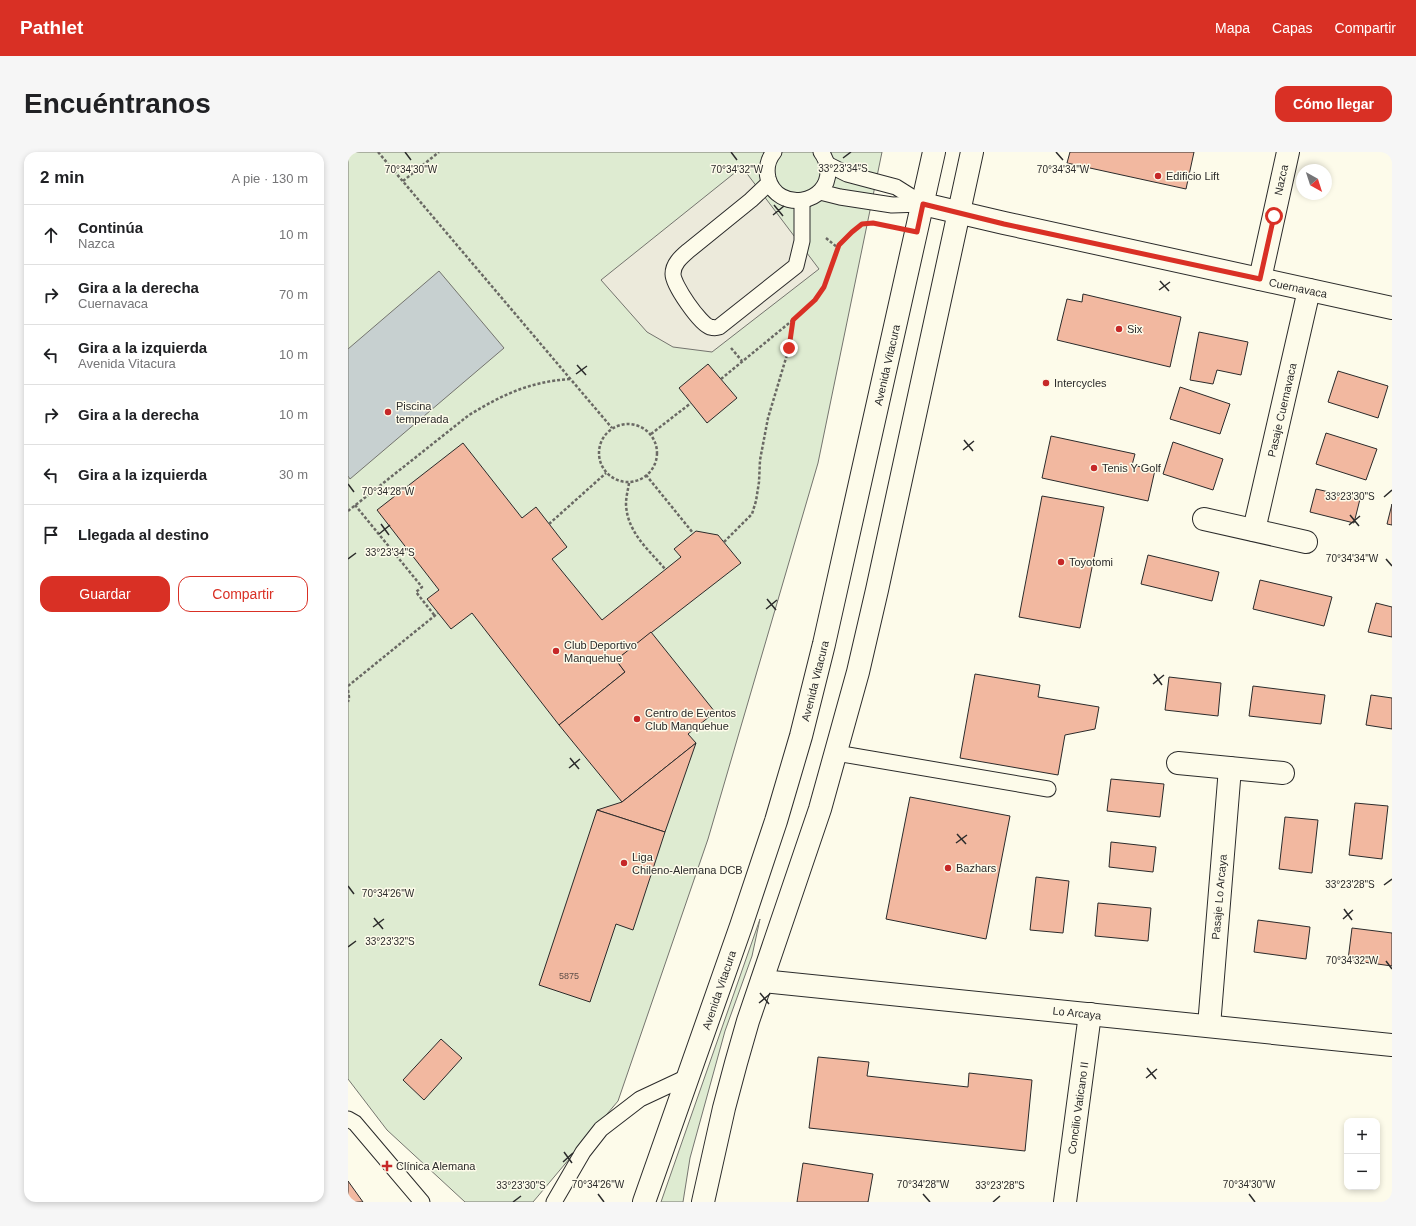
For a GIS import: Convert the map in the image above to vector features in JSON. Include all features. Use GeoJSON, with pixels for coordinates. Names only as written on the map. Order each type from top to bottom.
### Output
{"type":"FeatureCollection","features":[{"type":"Feature","properties":{"kind":"street","name":"Avenida Vitacura"},"geometry":{"type":"LineString","coordinates":[[645,1200],[741,926],[776,821],[801,736],[826,636],[934,152]]}},
{"type":"Feature","properties":{"kind":"street"},"geometry":{"type":"LineString","coordinates":[[703,1202],[724,1108],[736,1063],[806,850],[836,753],[858,672],[972,152]]}},
{"type":"Feature","properties":{"kind":"street","name":"Nazca"},"geometry":{"type":"LineString","coordinates":[[1260,279],[1288,152]]}},
{"type":"Feature","properties":{"kind":"street","name":"Cuernavaca"},"geometry":{"type":"LineString","coordinates":[[923,204],[958,213],[1392,308]]}},
{"type":"Feature","properties":{"kind":"street","name":"Pasaje Cuernavaca"},"geometry":{"type":"LineString","coordinates":[[1254,530],[1309,290]]}},
{"type":"Feature","properties":{"kind":"street"},"geometry":{"type":"LineString","coordinates":[[1204,519],[1306,542]]}},
{"type":"Feature","properties":{"kind":"street"},"geometry":{"type":"LineString","coordinates":[[1178,763],[1283,773]]}},
{"type":"Feature","properties":{"kind":"street","name":"Pasaje Lo Arcaya"},"geometry":{"type":"LineString","coordinates":[[1209,1026],[1230,768]]}},
{"type":"Feature","properties":{"kind":"street","name":"Lo Arcaya"},"geometry":{"type":"LineString","coordinates":[[762,981],[1392,1044]]}},
{"type":"Feature","properties":{"kind":"street","name":"Concilio Vaticano II"},"geometry":{"type":"LineString","coordinates":[[1065,1202],[1090,1014]]}},
{"type":"Feature","properties":{"kind":"lane"},"geometry":{"type":"LineString","coordinates":[[774,152],[768,163],[767,174],[769,183],[782,198],[792,201],[802,201],[811,198],[820,192],[825,184],[828,174],[824,156]]}},
{"type":"Feature","properties":{"kind":"lane"},"geometry":{"type":"LineString","coordinates":[[824,156],[847,174],[896,188],[923,204]]}},
{"type":"Feature","properties":{"kind":"lane"},"geometry":{"type":"LineString","coordinates":[[769,183],[751,200],[688,251],[679,259],[675,266],[673,274],[674,282],[678,290],[707,325],[715,328],[720,327],[796,266],[802,241],[802,201]]}},
{"type":"Feature","properties":{"kind":"lane"},"geometry":{"type":"LineString","coordinates":[[820,192],[840,197],[892,205],[923,204]]}},
{"type":"Feature","properties":{"kind":"lane"},"geometry":{"type":"LineString","coordinates":[[836,753],[1048,789]]}},
{"type":"Feature","properties":{"kind":"lane"},"geometry":{"type":"LineString","coordinates":[[554,1202],[583,1152],[600,1129],[640,1099],[687,1078]]}},
{"type":"Feature","properties":{"kind":"lane"},"geometry":{"type":"LineString","coordinates":[[351,1121],[422,1202]]}},
{"type":"Feature","properties":{"kind":"path"},"geometry":{"type":"LineString","coordinates":[[378,152],[612,428]]}},
{"type":"Feature","properties":{"kind":"path"},"geometry":{"type":"LineString","coordinates":[[403,181],[439,152]]}},
{"type":"Feature","properties":{"kind":"path"},"geometry":{"type":"LineString","coordinates":[[721,379],[815,300],[824,287],[839,245],[862,224]]}},
{"type":"Feature","properties":{"kind":"path"},"geometry":{"type":"LineString","coordinates":[[724,542],[752,514],[759,482],[760,460],[768,418],[789,348],[793,320]]}},
{"type":"Feature","properties":{"kind":"path"},"geometry":{"type":"LineString","coordinates":[[348,511],[469,415],[491,401],[531,385],[570,379]]}},
{"type":"Feature","properties":{"kind":"path"},"geometry":{"type":"LineString","coordinates":[[651,434],[691,402]]}},
{"type":"Feature","properties":{"kind":"path"},"geometry":{"type":"LineString","coordinates":[[622,424],[632,424],[643,427],[651,434],[657,451],[653,469],[638,480],[629,483],[620,482],[606,473],[600,464],[598,455],[599,444],[612,428],[622,424]]}},
{"type":"Feature","properties":{"kind":"path"},"geometry":{"type":"LineString","coordinates":[[549,524],[606,473]]}},
{"type":"Feature","properties":{"kind":"path"},"geometry":{"type":"LineString","coordinates":[[646,475],[693,534]]}},
{"type":"Feature","properties":{"kind":"path"},"geometry":{"type":"LineString","coordinates":[[629,483],[626,503],[628,519],[634,532],[665,569]]}},
{"type":"Feature","properties":{"kind":"path"},"geometry":{"type":"LineString","coordinates":[[355,505],[422,587],[416,592],[435,616]]}},
{"type":"Feature","properties":{"kind":"path"},"geometry":{"type":"LineString","coordinates":[[348,686],[438,613]]}},
{"type":"Feature","properties":{"kind":"path"},"geometry":{"type":"LineString","coordinates":[[348,690],[348,702]]}},
{"type":"Feature","properties":{"kind":"green space","name":"Club Deportivo Manquehue"},"geometry":{"type":"Polygon","coordinates":[[[348,152],[882,152],[818,463],[708,839],[618,1101],[533,1202],[465,1202],[387,1130],[348,1079],[348,152]]]}},
{"type":"Feature","properties":{"kind":"green space"},"geometry":{"type":"Polygon","coordinates":[[[760,919],[752,956],[725,1031],[690,1158],[683,1202],[661,1202],[760,919]]]}},
{"type":"Feature","properties":{"kind":"shaded area"},"geometry":{"type":"Polygon","coordinates":[[[742,167],[819,269],[712,352],[673,347],[647,332],[601,280],[742,167]]]}},
{"type":"Feature","properties":{"kind":"shaded area","name":"Piscina temperada"},"geometry":{"type":"Polygon","coordinates":[[[439,271],[504,348],[350,479],[348,476],[348,349],[439,271]]]}},
{"type":"Feature","properties":{"kind":"building","name":"Edificio Lift"},"geometry":{"type":"Polygon","coordinates":[[[1070,152],[1194,152],[1186,189],[1067,163],[1070,152]]]}},
{"type":"Feature","properties":{"kind":"building","name":"Six"},"geometry":{"type":"Polygon","coordinates":[[[1083,294],[1181,317],[1170,367],[1057,340],[1067,299],[1082,302],[1083,294]]]}},
{"type":"Feature","properties":{"kind":"building"},"geometry":{"type":"Polygon","coordinates":[[[1199,332],[1248,342],[1241,375],[1217,370],[1213,384],[1190,380],[1199,332]]]}},
{"type":"Feature","properties":{"kind":"building"},"geometry":{"type":"Polygon","coordinates":[[[708,364],[737,398],[707,423],[679,388],[708,364]]]}},
{"type":"Feature","properties":{"kind":"building"},"geometry":{"type":"Polygon","coordinates":[[[1338,371],[1388,386],[1378,418],[1328,402],[1338,371]]]}},
{"type":"Feature","properties":{"kind":"building"},"geometry":{"type":"Polygon","coordinates":[[[1180,387],[1230,404],[1220,434],[1170,419],[1180,387]]]}},
{"type":"Feature","properties":{"kind":"building"},"geometry":{"type":"Polygon","coordinates":[[[1326,433],[1377,449],[1366,480],[1316,464],[1326,433]]]}},
{"type":"Feature","properties":{"kind":"building","name":"Tenis Y Golf"},"geometry":{"type":"Polygon","coordinates":[[[1051,436],[1135,454],[1132,465],[1155,470],[1148,501],[1042,478],[1051,436]]]}},
{"type":"Feature","properties":{"kind":"building"},"geometry":{"type":"Polygon","coordinates":[[[1173,442],[1223,459],[1213,490],[1163,474],[1173,442]]]}},
{"type":"Feature","properties":{"kind":"building"},"geometry":{"type":"Polygon","coordinates":[[[463,443],[522,518],[536,507],[567,547],[552,559],[602,620],[681,557],[674,549],[696,531],[718,535],[741,563],[616,660],[625,672],[559,725],[472,613],[451,629],[427,599],[439,590],[377,510],[463,443]]]}},
{"type":"Feature","properties":{"kind":"building"},"geometry":{"type":"Polygon","coordinates":[[[1316,489],[1360,499],[1354,523],[1310,512],[1316,489]]]}},
{"type":"Feature","properties":{"kind":"building","name":"Toyotomi"},"geometry":{"type":"Polygon","coordinates":[[[1042,496],[1104,507],[1080,628],[1019,617],[1042,496]]]}},
{"type":"Feature","properties":{"kind":"building"},"geometry":{"type":"Polygon","coordinates":[[[1392,504],[1392,525],[1387,524],[1392,504]]]}},
{"type":"Feature","properties":{"kind":"building"},"geometry":{"type":"Polygon","coordinates":[[[1148,555],[1219,572],[1212,601],[1141,584],[1148,555]]]}},
{"type":"Feature","properties":{"kind":"building"},"geometry":{"type":"Polygon","coordinates":[[[1260,580],[1332,597],[1324,626],[1253,609],[1260,580]]]}},
{"type":"Feature","properties":{"kind":"building"},"geometry":{"type":"Polygon","coordinates":[[[1376,603],[1392,607],[1392,637],[1368,632],[1376,603]]]}},
{"type":"Feature","properties":{"kind":"building","name":"Centro de Eventos Club Manquehue"},"geometry":{"type":"Polygon","coordinates":[[[651,632],[715,712],[688,734],[696,743],[622,802],[559,725],[625,672],[616,660],[651,632]]]}},
{"type":"Feature","properties":{"kind":"building"},"geometry":{"type":"Polygon","coordinates":[[[975,674],[1040,685],[1038,697],[1099,707],[1095,729],[1065,735],[1058,775],[960,758],[975,674]]]}},
{"type":"Feature","properties":{"kind":"building"},"geometry":{"type":"Polygon","coordinates":[[[1169,677],[1221,683],[1218,716],[1165,710],[1169,677]]]}},
{"type":"Feature","properties":{"kind":"building"},"geometry":{"type":"Polygon","coordinates":[[[1253,686],[1325,695],[1321,724],[1249,716],[1253,686]]]}},
{"type":"Feature","properties":{"kind":"building"},"geometry":{"type":"Polygon","coordinates":[[[1371,695],[1392,698],[1392,729],[1366,725],[1371,695]]]}},
{"type":"Feature","properties":{"kind":"building"},"geometry":{"type":"Polygon","coordinates":[[[696,743],[665,832],[597,810],[622,802],[696,743]]]}},
{"type":"Feature","properties":{"kind":"building"},"geometry":{"type":"Polygon","coordinates":[[[1111,779],[1164,784],[1160,817],[1107,811],[1111,779]]]}},
{"type":"Feature","properties":{"kind":"building","name":"Bazhars"},"geometry":{"type":"Polygon","coordinates":[[[910,797],[1010,816],[986,939],[886,919],[910,797]]]}},
{"type":"Feature","properties":{"kind":"building"},"geometry":{"type":"Polygon","coordinates":[[[1355,803],[1388,806],[1382,859],[1349,855],[1355,803]]]}},
{"type":"Feature","properties":{"kind":"building"},"geometry":{"type":"Polygon","coordinates":[[[597,810],[665,832],[633,930],[616,924],[590,1002],[539,985],[597,810]]]}},
{"type":"Feature","properties":{"kind":"building"},"geometry":{"type":"Polygon","coordinates":[[[1285,817],[1318,820],[1312,873],[1279,869],[1285,817]]]}},
{"type":"Feature","properties":{"kind":"building"},"geometry":{"type":"Polygon","coordinates":[[[1111,842],[1156,847],[1153,872],[1109,867],[1111,842]]]}},
{"type":"Feature","properties":{"kind":"building"},"geometry":{"type":"Polygon","coordinates":[[[1036,877],[1069,881],[1063,933],[1030,930],[1036,877]]]}},
{"type":"Feature","properties":{"kind":"building"},"geometry":{"type":"Polygon","coordinates":[[[1098,903],[1151,908],[1148,941],[1095,936],[1098,903]]]}},
{"type":"Feature","properties":{"kind":"building"},"geometry":{"type":"Polygon","coordinates":[[[1258,920],[1310,927],[1306,959],[1254,952],[1258,920]]]}},
{"type":"Feature","properties":{"kind":"building"},"geometry":{"type":"Polygon","coordinates":[[[1352,928],[1392,933],[1392,966],[1348,960],[1352,928]]]}},
{"type":"Feature","properties":{"kind":"building"},"geometry":{"type":"Polygon","coordinates":[[[441,1039],[462,1058],[424,1100],[403,1080],[441,1039]]]}},
{"type":"Feature","properties":{"kind":"building"},"geometry":{"type":"Polygon","coordinates":[[[818,1057],[869,1062],[867,1076],[968,1087],[969,1073],[1032,1080],[1025,1151],[809,1128],[818,1057]]]}},
{"type":"Feature","properties":{"kind":"building"},"geometry":{"type":"Polygon","coordinates":[[[803,1163],[873,1174],[868,1202],[797,1202],[803,1163]]]}},
{"type":"Feature","properties":{"kind":"building"},"geometry":{"type":"Polygon","coordinates":[[[348,1181],[363,1202],[348,1202],[348,1181]]]}},
{"type":"Feature","properties":{"kind":"place","name":"Edificio Lift"},"geometry":{"type":"Point","coordinates":[1158,176]}},
{"type":"Feature","properties":{"kind":"place","name":"Six"},"geometry":{"type":"Point","coordinates":[1119,329]}},
{"type":"Feature","properties":{"kind":"place","name":"Intercycles"},"geometry":{"type":"Point","coordinates":[1046,383]}},
{"type":"Feature","properties":{"kind":"place","name":"Piscina temperada"},"geometry":{"type":"Point","coordinates":[388,412]}},
{"type":"Feature","properties":{"kind":"place","name":"Tenis Y Golf"},"geometry":{"type":"Point","coordinates":[1094,468]}},
{"type":"Feature","properties":{"kind":"place","name":"Toyotomi"},"geometry":{"type":"Point","coordinates":[1061,562]}},
{"type":"Feature","properties":{"kind":"place","name":"Club Deportivo Manquehue"},"geometry":{"type":"Point","coordinates":[556,651]}},
{"type":"Feature","properties":{"kind":"place","name":"Centro de Eventos Club Manquehue"},"geometry":{"type":"Point","coordinates":[637,719]}},
{"type":"Feature","properties":{"kind":"place","name":"Liga Chileno-Alemana DCB"},"geometry":{"type":"Point","coordinates":[624,863]}},
{"type":"Feature","properties":{"kind":"place","name":"Bazhars"},"geometry":{"type":"Point","coordinates":[948,868]}},
{"type":"Feature","properties":{"kind":"place","name":"Clínica Alemana"},"geometry":{"type":"Point","coordinates":[387,1166]}},
{"type":"Feature","properties":{"kind":"route"},"geometry":{"type":"LineString","coordinates":[[789,348],[793,320],[815,300],[824,287],[839,245],[862,224],[873,223],[890,225],[917,232],[923,204],[1004,224],[1260,279],[1274,216]]}}]}
